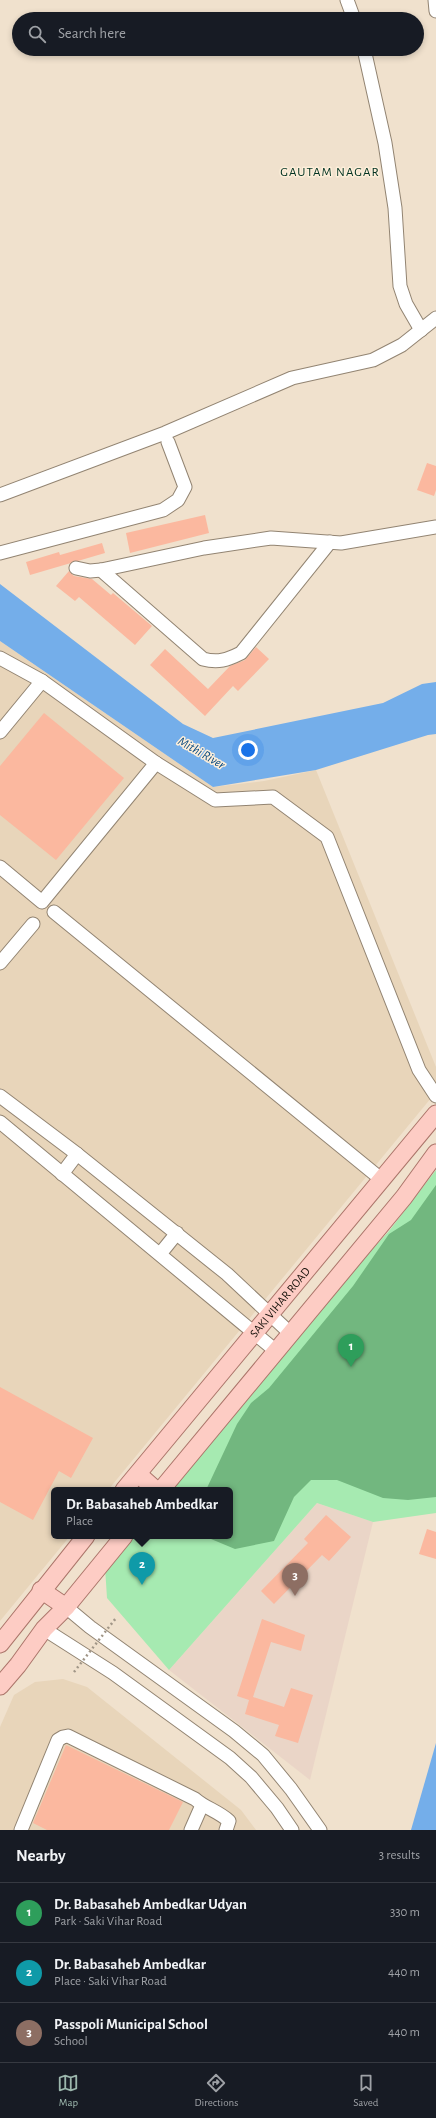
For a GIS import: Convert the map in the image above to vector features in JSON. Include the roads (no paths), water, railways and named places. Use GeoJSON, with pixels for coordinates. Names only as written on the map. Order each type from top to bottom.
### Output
{"type":"FeatureCollection","features":[{"type":"Feature","properties":{"kind":"main road","name":"SAKI VIHAR ROAD"},"geometry":{"type":"LineString","coordinates":[[127,1487],[436,1114]]}},
{"type":"Feature","properties":{"kind":"main road"},"geometry":{"type":"LineString","coordinates":[[163,1487],[404,1197],[436,1153]]}},
{"type":"Feature","properties":{"kind":"main road"},"geometry":{"type":"LineString","coordinates":[[138,1474],[153,1487]]}},
{"type":"Feature","properties":{"kind":"main road"},"geometry":{"type":"LineString","coordinates":[[0,1644],[41,1590],[84,1539]]}},
{"type":"Feature","properties":{"kind":"main road"},"geometry":{"type":"LineString","coordinates":[[0,1686],[18,1665],[44,1629],[66,1607],[122,1539]]}},
{"type":"Feature","properties":{"kind":"main road"},"geometry":{"type":"LineString","coordinates":[[41,1590],[66,1607]]}},
{"type":"Feature","properties":{"kind":"main road"},"geometry":{"type":"LineString","coordinates":[[23,1615],[44,1629]]}},
{"type":"Feature","properties":{"kind":"street"},"geometry":{"type":"LineString","coordinates":[[347,0],[351,12]]}},
{"type":"Feature","properties":{"kind":"street"},"geometry":{"type":"LineString","coordinates":[[435,0],[436,11]]}},
{"type":"Feature","properties":{"kind":"street"},"geometry":{"type":"LineString","coordinates":[[365,56],[388,164],[395,208],[400,286],[406,304],[421,330]]}},
{"type":"Feature","properties":{"kind":"street"},"geometry":{"type":"LineString","coordinates":[[0,495],[165,433],[292,378],[373,360],[402,345],[436,318]]}},
{"type":"Feature","properties":{"kind":"street"},"geometry":{"type":"LineString","coordinates":[[0,553],[18,547],[163,510],[178,500],[185,486],[168,442]]}},
{"type":"Feature","properties":{"kind":"street"},"geometry":{"type":"LineString","coordinates":[[76,568],[90,571],[101,570],[204,548],[271,538],[340,543],[436,527]]}},
{"type":"Feature","properties":{"kind":"street"},"geometry":{"type":"LineString","coordinates":[[101,570],[203,659],[214,662],[226,661],[241,653],[330,542]]}},
{"type":"Feature","properties":{"kind":"street"},"geometry":{"type":"LineString","coordinates":[[0,658],[42,681],[156,763],[215,800],[273,796],[327,837],[420,1070],[436,1096]]}},
{"type":"Feature","properties":{"kind":"street"},"geometry":{"type":"LineString","coordinates":[[0,732],[42,681]]}},
{"type":"Feature","properties":{"kind":"street"},"geometry":{"type":"LineString","coordinates":[[0,867],[42,902],[156,763]]}},
{"type":"Feature","properties":{"kind":"street"},"geometry":{"type":"LineString","coordinates":[[54,912],[381,1179]]}},
{"type":"Feature","properties":{"kind":"street"},"geometry":{"type":"LineString","coordinates":[[0,963],[33,924]]}},
{"type":"Feature","properties":{"kind":"street"},"geometry":{"type":"LineString","coordinates":[[0,1096],[76,1154],[227,1274],[290,1333]]}},
{"type":"Feature","properties":{"kind":"street"},"geometry":{"type":"LineString","coordinates":[[12,1106],[0,1123],[255,1332],[276,1351]]}},
{"type":"Feature","properties":{"kind":"street"},"geometry":{"type":"LineString","coordinates":[[62,1174],[76,1154]]}},
{"type":"Feature","properties":{"kind":"street"},"geometry":{"type":"LineString","coordinates":[[160,1254],[176,1233]]}},
{"type":"Feature","properties":{"kind":"street"},"geometry":{"type":"LineString","coordinates":[[66,1607],[96,1631],[234,1731],[263,1755],[291,1789],[320,1830]]}},
{"type":"Feature","properties":{"kind":"street"},"geometry":{"type":"LineString","coordinates":[[44,1629],[113,1674],[230,1758],[251,1777],[264,1792],[292,1830]]}},
{"type":"Feature","properties":{"kind":"street"},"geometry":{"type":"LineString","coordinates":[[21,1830],[58,1740],[68,1736],[195,1799],[202,1805],[214,1809],[229,1821],[226,1830]]}},
{"type":"Feature","properties":{"kind":"street"},"geometry":{"type":"LineString","coordinates":[[191,1830],[202,1805]]}},
{"type":"Feature","properties":{"kind":"water","name":"Mithi River"},"geometry":{"type":"Polygon","coordinates":[[[0,584],[183,724],[213,738],[383,703],[422,684],[436,682],[436,734],[428,735],[316,770],[213,787],[0,641],[0,584]]]}},
{"type":"Feature","properties":{"kind":"water"},"geometry":{"type":"Polygon","coordinates":[[[436,1743],[436,1830],[411,1830],[436,1743]]]}},
{"type":"Feature","properties":{"kind":"place","name":"Dr. Babasaheb Ambedkar Udyan"},"geometry":{"type":"Point","coordinates":[351,1367]}},
{"type":"Feature","properties":{"kind":"place","name":"Dr. Babasaheb Ambedkar"},"geometry":{"type":"Point","coordinates":[142,1585]}},
{"type":"Feature","properties":{"kind":"place","name":"Passpoli Municipal School"},"geometry":{"type":"Point","coordinates":[295,1596]}},
{"type":"Feature","properties":{"kind":"district","name":"GAUTAM NAGAR"},"geometry":{"type":"Point","coordinates":[330,171]}}]}
